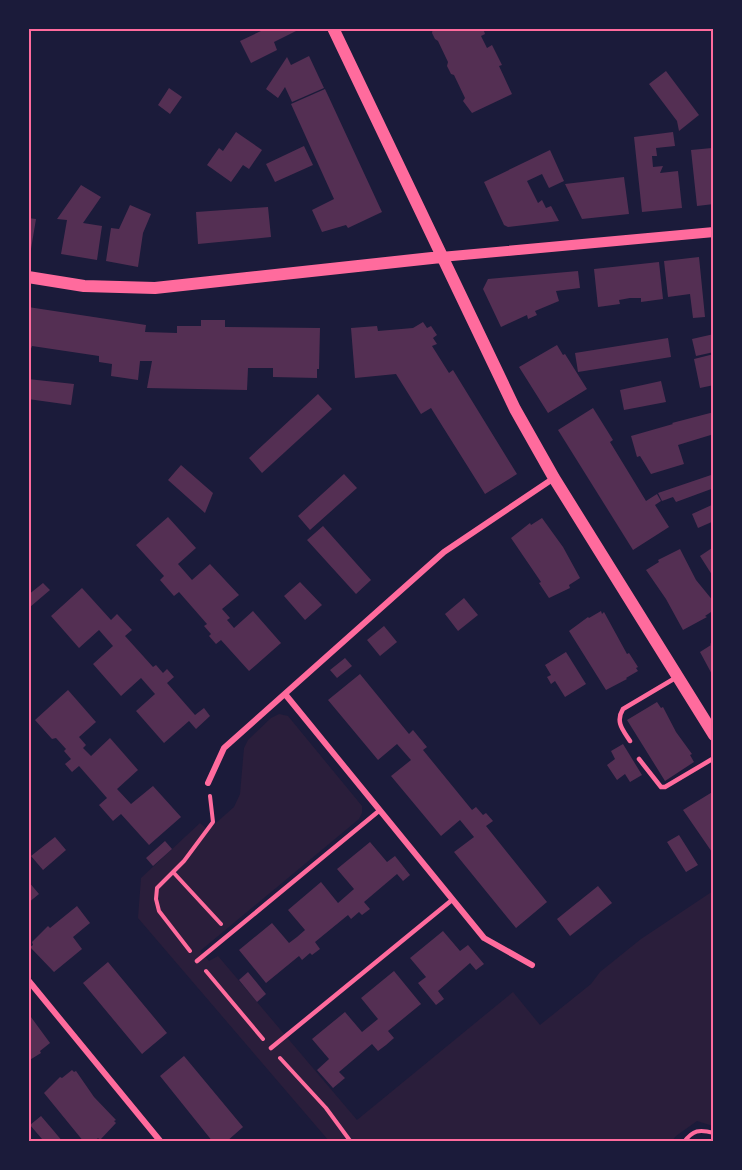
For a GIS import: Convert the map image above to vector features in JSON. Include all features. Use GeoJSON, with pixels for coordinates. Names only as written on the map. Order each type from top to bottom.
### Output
{"type":"FeatureCollection","features":[{"type":"Feature","properties":{"kind":"main road"},"geometry":{"type":"LineString","coordinates":[[333,28],[515,409],[554,478],[714,735]]}},
{"type":"Feature","properties":{"kind":"main road"},"geometry":{"type":"LineString","coordinates":[[28,277],[84,286],[162,287],[264,274],[441,257]]}},
{"type":"Feature","properties":{"kind":"street"},"geometry":{"type":"LineString","coordinates":[[441,257],[714,232]]}},
{"type":"Feature","properties":{"kind":"street"},"geometry":{"type":"LineString","coordinates":[[208,783],[224,748],[444,552],[554,478]]}},
{"type":"Feature","properties":{"kind":"street"},"geometry":{"type":"LineString","coordinates":[[285,694],[484,938],[532,965]]}},
{"type":"Feature","properties":{"kind":"street"},"geometry":{"type":"LineString","coordinates":[[28,980],[161,1142]]}},
{"type":"Feature","properties":{"kind":"lane"},"geometry":{"type":"LineString","coordinates":[[630,741],[619,723],[619,716],[623,709],[677,677]]}},
{"type":"Feature","properties":{"kind":"lane"},"geometry":{"type":"LineString","coordinates":[[639,759],[661,787],[665,787],[714,758]]}},
{"type":"Feature","properties":{"kind":"lane"},"geometry":{"type":"LineString","coordinates":[[197,961],[380,810]]}},
{"type":"Feature","properties":{"kind":"lane"},"geometry":{"type":"LineString","coordinates":[[271,1048],[452,900]]}},
{"type":"Feature","properties":{"kind":"path"},"geometry":{"type":"LineString","coordinates":[[208,783],[213,822],[184,861],[157,888],[156,899],[159,911],[197,961],[326,1108],[351,1142]]}},
{"type":"Feature","properties":{"kind":"path"},"geometry":{"type":"LineString","coordinates":[[173,872],[229,934]]}},
{"type":"Feature","properties":{"kind":"path"},"geometry":{"type":"LineString","coordinates":[[684,1142],[694,1131],[704,1130],[714,1133]]}},
{"type":"Feature","properties":{"kind":"shaded area"},"geometry":{"type":"Polygon","coordinates":[[[279,714],[288,716],[362,806],[362,813],[359,819],[200,951],[209,961],[218,956],[357,1120],[513,992],[540,1025],[591,984],[600,972],[641,939],[713,891],[713,1126],[697,1121],[671,1142],[329,1141],[138,918],[141,878],[200,823],[208,830],[234,807],[240,794],[244,748],[248,740],[271,718],[279,714]]]}},
{"type":"Feature","properties":{"kind":"building"},"geometry":{"type":"Polygon","coordinates":[[[260,28],[297,28],[298,30],[274,42],[277,50],[251,63],[240,41],[261,31],[260,28]]]}},
{"type":"Feature","properties":{"kind":"building"},"geometry":{"type":"Polygon","coordinates":[[[433,28],[483,28],[485,34],[481,36],[487,48],[492,45],[512,94],[472,113],[463,101],[465,98],[447,66],[448,62],[432,33],[433,28]]]}},
{"type":"Feature","properties":{"kind":"building"},"geometry":{"type":"Polygon","coordinates":[[[309,56],[324,88],[292,102],[285,87],[278,98],[266,89],[287,57],[291,65],[309,56]]]}},
{"type":"Feature","properties":{"kind":"building"},"geometry":{"type":"Polygon","coordinates":[[[666,71],[699,115],[679,131],[677,121],[649,84],[666,71]]]}},
{"type":"Feature","properties":{"kind":"building"},"geometry":{"type":"Polygon","coordinates":[[[169,88],[182,97],[170,114],[158,105],[169,88]]]}},
{"type":"Feature","properties":{"kind":"building"},"geometry":{"type":"Polygon","coordinates":[[[325,89],[382,212],[348,228],[346,225],[322,232],[312,210],[334,199],[291,104],[325,89]]]}},
{"type":"Feature","properties":{"kind":"building"},"geometry":{"type":"Polygon","coordinates":[[[236,132],[262,150],[249,169],[243,165],[231,182],[207,165],[219,148],[223,151],[236,132]]]}},
{"type":"Feature","properties":{"kind":"building"},"geometry":{"type":"Polygon","coordinates":[[[673,132],[675,146],[656,148],[657,156],[652,156],[653,167],[663,166],[660,173],[678,171],[682,208],[642,212],[634,137],[673,132]]]}},
{"type":"Feature","properties":{"kind":"building"},"geometry":{"type":"Polygon","coordinates":[[[304,146],[313,165],[275,182],[266,164],[304,146]]]}},
{"type":"Feature","properties":{"kind":"building"},"geometry":{"type":"Polygon","coordinates":[[[712,148],[714,204],[697,206],[691,150],[712,148]]]}},
{"type":"Feature","properties":{"kind":"building"},"geometry":{"type":"Polygon","coordinates":[[[550,150],[564,181],[549,188],[542,174],[527,181],[538,203],[542,200],[546,208],[551,206],[559,221],[508,227],[504,225],[484,182],[550,150]]]}},
{"type":"Feature","properties":{"kind":"building"},"geometry":{"type":"Polygon","coordinates":[[[624,177],[629,214],[582,219],[565,184],[624,177]]]}},
{"type":"Feature","properties":{"kind":"building"},"geometry":{"type":"Polygon","coordinates":[[[81,185],[101,197],[83,223],[102,226],[97,260],[61,254],[67,220],[57,219],[81,185]]]}},
{"type":"Feature","properties":{"kind":"building"},"geometry":{"type":"Polygon","coordinates":[[[130,205],[151,214],[143,233],[138,267],[106,261],[111,228],[119,229],[130,205]]]}},
{"type":"Feature","properties":{"kind":"building"},"geometry":{"type":"Polygon","coordinates":[[[268,207],[271,237],[198,244],[196,212],[268,207]]]}},
{"type":"Feature","properties":{"kind":"building"},"geometry":{"type":"Polygon","coordinates":[[[28,218],[36,219],[31,249],[28,249],[28,218]]]}},
{"type":"Feature","properties":{"kind":"building"},"geometry":{"type":"Polygon","coordinates":[[[699,257],[705,317],[693,318],[690,294],[668,297],[664,261],[699,257]]]}},
{"type":"Feature","properties":{"kind":"building"},"geometry":{"type":"Polygon","coordinates":[[[659,262],[663,299],[641,302],[641,298],[630,298],[619,300],[620,304],[598,307],[594,269],[659,262]]]}},
{"type":"Feature","properties":{"kind":"building"},"geometry":{"type":"Polygon","coordinates":[[[578,271],[580,288],[556,291],[559,301],[535,311],[537,315],[528,319],[527,315],[501,327],[483,289],[488,279],[578,271]]]}},
{"type":"Feature","properties":{"kind":"building"},"geometry":{"type":"Polygon","coordinates":[[[28,307],[146,325],[145,332],[177,333],[177,326],[201,326],[201,320],[225,320],[225,327],[320,328],[317,378],[273,377],[273,368],[248,368],[247,390],[147,388],[152,361],[140,361],[138,380],[111,376],[112,364],[99,362],[99,356],[32,346],[28,357],[28,307]]]}},
{"type":"Feature","properties":{"kind":"building"},"geometry":{"type":"Polygon","coordinates":[[[423,322],[427,328],[431,326],[437,335],[433,338],[437,344],[432,346],[449,373],[453,370],[517,474],[485,494],[431,408],[421,414],[396,374],[355,378],[351,328],[377,326],[378,331],[413,328],[423,322]]]}},
{"type":"Feature","properties":{"kind":"building"},"geometry":{"type":"Polygon","coordinates":[[[714,334],[714,352],[696,356],[692,339],[714,334]]]}},
{"type":"Feature","properties":{"kind":"building"},"geometry":{"type":"Polygon","coordinates":[[[668,338],[671,357],[578,372],[575,353],[668,338]]]}},
{"type":"Feature","properties":{"kind":"building"},"geometry":{"type":"Polygon","coordinates":[[[557,345],[587,389],[548,413],[519,367],[557,345]]]}},
{"type":"Feature","properties":{"kind":"building"},"geometry":{"type":"Polygon","coordinates":[[[714,354],[714,385],[700,388],[694,359],[714,354]]]}},
{"type":"Feature","properties":{"kind":"building"},"geometry":{"type":"Polygon","coordinates":[[[28,379],[74,384],[71,405],[28,399],[28,379]]]}},
{"type":"Feature","properties":{"kind":"building"},"geometry":{"type":"Polygon","coordinates":[[[661,381],[666,402],[624,410],[620,390],[661,381]]]}},
{"type":"Feature","properties":{"kind":"building"},"geometry":{"type":"Polygon","coordinates":[[[318,394],[332,409],[262,473],[249,458],[318,394]]]}},
{"type":"Feature","properties":{"kind":"building"},"geometry":{"type":"Polygon","coordinates":[[[593,408],[613,440],[610,442],[646,501],[657,494],[661,501],[655,505],[669,527],[633,550],[558,430],[593,408]]]}},
{"type":"Feature","properties":{"kind":"building"},"geometry":{"type":"Polygon","coordinates":[[[714,412],[714,434],[678,445],[684,464],[651,474],[640,456],[637,457],[631,436],[714,412]]]}},
{"type":"Feature","properties":{"kind":"building"},"geometry":{"type":"Polygon","coordinates":[[[181,465],[213,493],[205,513],[168,480],[181,465]]]}},
{"type":"Feature","properties":{"kind":"building"},"geometry":{"type":"Polygon","coordinates":[[[344,474],[357,488],[310,530],[298,516],[344,474]]]}},
{"type":"Feature","properties":{"kind":"building"},"geometry":{"type":"Polygon","coordinates":[[[714,474],[714,488],[676,502],[673,497],[662,501],[658,493],[714,474]]]}},
{"type":"Feature","properties":{"kind":"building"},"geometry":{"type":"Polygon","coordinates":[[[714,504],[714,521],[698,528],[692,514],[714,504]]]}},
{"type":"Feature","properties":{"kind":"building"},"geometry":{"type":"Polygon","coordinates":[[[168,517],[196,548],[178,564],[192,580],[210,564],[239,595],[222,609],[230,618],[227,620],[234,628],[253,611],[281,643],[249,671],[221,640],[216,644],[204,626],[207,624],[179,592],[174,596],[160,580],[164,576],[136,545],[168,517]]]}},
{"type":"Feature","properties":{"kind":"building"},"geometry":{"type":"Polygon","coordinates":[[[542,518],[563,547],[580,578],[569,585],[570,588],[549,598],[539,583],[541,582],[511,538],[530,523],[531,525],[542,518]]]}},
{"type":"Feature","properties":{"kind":"building"},"geometry":{"type":"Polygon","coordinates":[[[323,526],[371,580],[356,594],[307,540],[323,526]]]}},
{"type":"Feature","properties":{"kind":"building"},"geometry":{"type":"Polygon","coordinates":[[[712,548],[714,550],[714,578],[700,556],[712,548]]]}},
{"type":"Feature","properties":{"kind":"building"},"geometry":{"type":"Polygon","coordinates":[[[680,549],[696,580],[714,602],[714,610],[705,616],[707,617],[683,630],[666,599],[646,570],[659,562],[658,560],[680,549]]]}},
{"type":"Feature","properties":{"kind":"building"},"geometry":{"type":"Polygon","coordinates":[[[300,582],[322,605],[305,620],[284,596],[300,582]]]}},
{"type":"Feature","properties":{"kind":"building"},"geometry":{"type":"Polygon","coordinates":[[[43,583],[50,590],[30,607],[28,595],[43,583]]]}},
{"type":"Feature","properties":{"kind":"building"},"geometry":{"type":"Polygon","coordinates":[[[82,588],[111,620],[117,614],[132,630],[125,636],[153,667],[156,665],[163,673],[167,669],[174,677],[167,683],[195,715],[204,708],[210,716],[196,729],[189,721],[164,743],[136,711],[155,694],[141,678],[121,696],[93,664],[113,646],[99,630],[79,648],[51,616],[82,588]]]}},
{"type":"Feature","properties":{"kind":"building"},"geometry":{"type":"Polygon","coordinates":[[[464,598],[478,615],[458,631],[445,614],[464,598]]]}},
{"type":"Feature","properties":{"kind":"building"},"geometry":{"type":"Polygon","coordinates":[[[601,611],[602,614],[604,612],[627,654],[629,653],[638,667],[636,668],[638,671],[627,679],[606,690],[569,631],[588,617],[601,611]]]}},
{"type":"Feature","properties":{"kind":"building"},"geometry":{"type":"Polygon","coordinates":[[[384,626],[397,642],[380,656],[367,640],[384,626]]]}},
{"type":"Feature","properties":{"kind":"building"},"geometry":{"type":"Polygon","coordinates":[[[714,641],[714,678],[700,652],[714,641]]]}},
{"type":"Feature","properties":{"kind":"building"},"geometry":{"type":"Polygon","coordinates":[[[566,652],[586,684],[565,697],[555,681],[551,684],[547,677],[551,675],[545,665],[566,652]]]}},
{"type":"Feature","properties":{"kind":"building"},"geometry":{"type":"Polygon","coordinates":[[[345,658],[352,666],[337,678],[330,670],[345,658]]]}},
{"type":"Feature","properties":{"kind":"building"},"geometry":{"type":"Polygon","coordinates":[[[360,674],[409,734],[413,730],[427,747],[423,750],[472,810],[476,807],[493,821],[486,826],[547,902],[516,928],[454,852],[474,837],[460,820],[441,836],[391,776],[411,760],[397,744],[378,760],[328,700],[360,674]]]}},
{"type":"Feature","properties":{"kind":"building"},"geometry":{"type":"Polygon","coordinates":[[[68,690],[96,722],[79,737],[86,745],[83,748],[91,756],[110,738],[138,770],[117,789],[131,804],[153,786],[181,817],[149,845],[121,814],[113,821],[99,805],[107,798],[79,766],[72,772],[65,764],[71,759],[64,751],[66,749],[56,738],[52,739],[35,720],[68,690]]]}},
{"type":"Feature","properties":{"kind":"building"},"geometry":{"type":"Polygon","coordinates":[[[657,702],[661,708],[663,707],[676,732],[692,754],[690,755],[694,762],[665,781],[627,720],[657,702]]]}},
{"type":"Feature","properties":{"kind":"building"},"geometry":{"type":"Polygon","coordinates":[[[623,744],[642,775],[630,782],[625,774],[617,780],[607,765],[615,759],[611,751],[623,744]]]}},
{"type":"Feature","properties":{"kind":"building"},"geometry":{"type":"Polygon","coordinates":[[[714,791],[714,855],[683,810],[714,791]]]}},
{"type":"Feature","properties":{"kind":"building"},"geometry":{"type":"Polygon","coordinates":[[[679,835],[698,865],[686,872],[667,842],[679,835]]]}},
{"type":"Feature","properties":{"kind":"building"},"geometry":{"type":"Polygon","coordinates":[[[55,837],[66,850],[43,870],[31,856],[55,837]]]}},
{"type":"Feature","properties":{"kind":"building"},"geometry":{"type":"Polygon","coordinates":[[[165,841],[172,849],[153,866],[146,858],[165,841]]]}},
{"type":"Feature","properties":{"kind":"building"},"geometry":{"type":"Polygon","coordinates":[[[370,842],[387,862],[395,856],[410,875],[403,881],[397,874],[364,902],[370,909],[362,915],[359,912],[351,919],[348,915],[315,942],[320,949],[312,955],[310,953],[302,960],[299,956],[266,983],[239,950],[272,923],[289,943],[297,937],[305,930],[288,910],[321,882],[338,903],[354,889],[337,869],[370,842]]]}},
{"type":"Feature","properties":{"kind":"building"},"geometry":{"type":"Polygon","coordinates":[[[28,881],[39,894],[28,903],[28,881]]]}},
{"type":"Feature","properties":{"kind":"building"},"geometry":{"type":"Polygon","coordinates":[[[598,886],[612,903],[570,936],[557,919],[598,886]]]}},
{"type":"Feature","properties":{"kind":"building"},"geometry":{"type":"Polygon","coordinates":[[[77,906],[90,923],[73,937],[82,949],[54,972],[30,947],[48,926],[50,928],[77,906]]]}},
{"type":"Feature","properties":{"kind":"building"},"geometry":{"type":"Polygon","coordinates":[[[443,931],[460,951],[468,945],[484,964],[476,970],[470,963],[438,991],[444,999],[436,1005],[418,983],[426,977],[410,958],[443,931]]]}},
{"type":"Feature","properties":{"kind":"building"},"geometry":{"type":"Polygon","coordinates":[[[108,962],[167,1033],[142,1054],[83,983],[108,962]]]}},
{"type":"Feature","properties":{"kind":"building"},"geometry":{"type":"Polygon","coordinates":[[[394,971],[421,1004],[388,1031],[394,1038],[386,1045],[378,1051],[372,1044],[339,1072],[345,1078],[333,1088],[317,1070],[329,1059],[312,1039],[345,1012],[362,1032],[378,1019],[361,998],[394,971]]]}},
{"type":"Feature","properties":{"kind":"building"},"geometry":{"type":"Polygon","coordinates":[[[248,972],[266,994],[257,1002],[239,980],[248,972]]]}},
{"type":"Feature","properties":{"kind":"building"},"geometry":{"type":"Polygon","coordinates":[[[28,1013],[50,1043],[40,1051],[41,1053],[28,1061],[28,1013]]]}},
{"type":"Feature","properties":{"kind":"building"},"geometry":{"type":"Polygon","coordinates":[[[184,1056],[243,1127],[226,1142],[213,1142],[160,1076],[184,1056]]]}},
{"type":"Feature","properties":{"kind":"building"},"geometry":{"type":"Polygon","coordinates":[[[72,1070],[76,1071],[94,1097],[116,1120],[114,1121],[116,1123],[100,1140],[98,1138],[94,1142],[84,1142],[44,1093],[60,1077],[62,1078],[72,1070]]]}},
{"type":"Feature","properties":{"kind":"building"},"geometry":{"type":"Polygon","coordinates":[[[41,1116],[63,1142],[38,1142],[42,1139],[30,1125],[41,1116]]]}}]}
